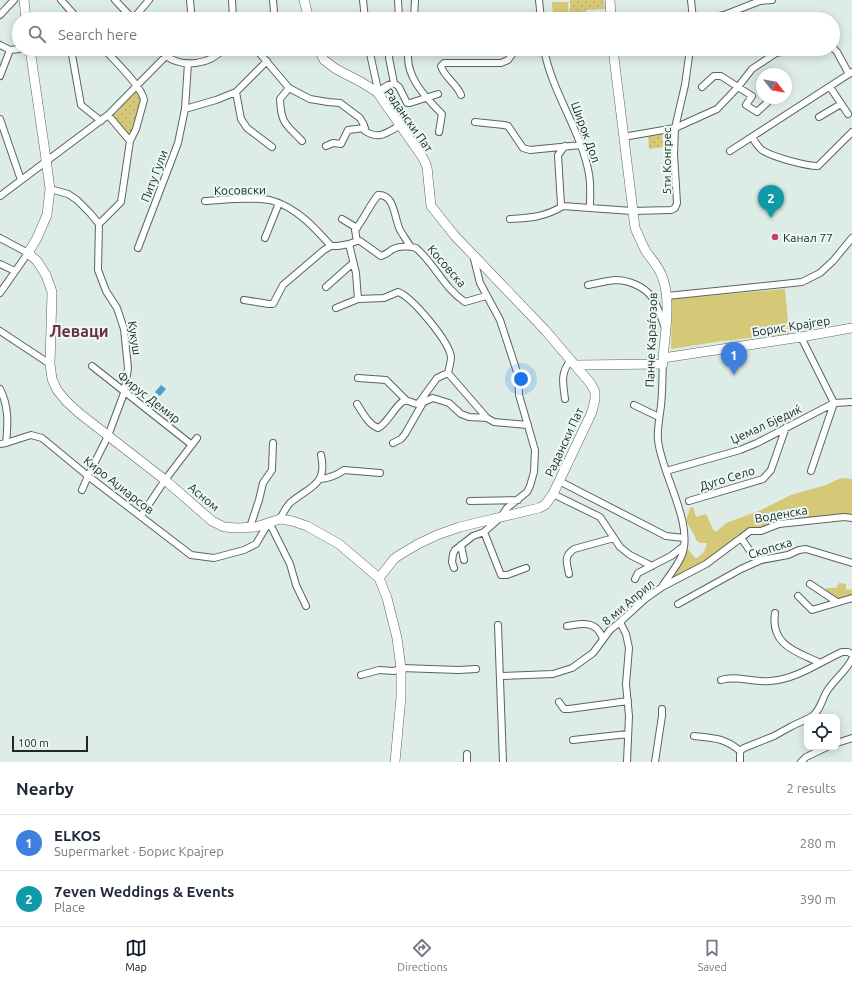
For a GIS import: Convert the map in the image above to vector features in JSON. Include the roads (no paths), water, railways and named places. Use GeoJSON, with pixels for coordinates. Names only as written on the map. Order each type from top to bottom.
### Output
{"type":"FeatureCollection","features":[{"type":"Feature","properties":{"kind":"street"},"geometry":{"type":"LineString","coordinates":[[0,15],[14,0]]}},
{"type":"Feature","properties":{"kind":"street"},"geometry":{"type":"LineString","coordinates":[[18,0],[24,4]]}},
{"type":"Feature","properties":{"kind":"street"},"geometry":{"type":"LineString","coordinates":[[61,0],[72,12]]}},
{"type":"Feature","properties":{"kind":"street"},"geometry":{"type":"LineString","coordinates":[[115,0],[126,12]]}},
{"type":"Feature","properties":{"kind":"street"},"geometry":{"type":"LineString","coordinates":[[139,12],[149,0]]}},
{"type":"Feature","properties":{"kind":"street"},"geometry":{"type":"LineString","coordinates":[[190,0],[191,10]]}},
{"type":"Feature","properties":{"kind":"street"},"geometry":{"type":"LineString","coordinates":[[232,0],[233,12]]}},
{"type":"Feature","properties":{"kind":"street"},"geometry":{"type":"LineString","coordinates":[[273,0],[274,12]]}},
{"type":"Feature","properties":{"kind":"street"},"geometry":{"type":"LineString","coordinates":[[304,0],[307,12]]}},
{"type":"Feature","properties":{"kind":"street"},"geometry":{"type":"LineString","coordinates":[[363,0],[364,12]]}},
{"type":"Feature","properties":{"kind":"street"},"geometry":{"type":"LineString","coordinates":[[398,0],[399,12]]}},
{"type":"Feature","properties":{"kind":"street"},"geometry":{"type":"LineString","coordinates":[[414,12],[415,0]]}},
{"type":"Feature","properties":{"kind":"street"},"geometry":{"type":"LineString","coordinates":[[539,0],[540,12]]}},
{"type":"Feature","properties":{"kind":"street"},"geometry":{"type":"LineString","coordinates":[[610,0],[611,12]]}},
{"type":"Feature","properties":{"kind":"street"},"geometry":{"type":"LineString","coordinates":[[691,0],[692,12]]}},
{"type":"Feature","properties":{"kind":"street"},"geometry":{"type":"LineString","coordinates":[[737,12],[760,1],[772,0]]}},
{"type":"Feature","properties":{"kind":"street"},"geometry":{"type":"LineString","coordinates":[[0,45],[10,50],[0,76]]}},
{"type":"Feature","properties":{"kind":"street"},"geometry":{"type":"LineString","coordinates":[[0,293],[28,253],[37,238],[47,215],[50,189],[31,56]]}},
{"type":"Feature","properties":{"kind":"street"},"geometry":{"type":"LineString","coordinates":[[72,56],[81,105],[101,121]]}},
{"type":"Feature","properties":{"kind":"street"},"geometry":{"type":"LineString","coordinates":[[50,189],[68,194],[77,200],[99,224],[121,202],[130,141],[136,129],[144,96],[110,56]]}},
{"type":"Feature","properties":{"kind":"street"},"geometry":{"type":"LineString","coordinates":[[0,196],[101,121],[166,56],[192,64],[214,56]]}},
{"type":"Feature","properties":{"kind":"street"},"geometry":{"type":"LineString","coordinates":[[262,56],[289,88],[310,99],[340,103],[360,118],[366,130],[372,135],[379,136],[399,126]]}},
{"type":"Feature","properties":{"kind":"street","name":"Радански Пат"},"geometry":{"type":"LineString","coordinates":[[322,56],[324,60],[336,69],[377,91],[399,126],[423,158],[427,167],[431,206],[455,236],[473,253],[545,330],[591,384],[595,392],[594,406],[553,494],[545,505],[540,508],[501,517],[483,523],[460,527],[418,544],[398,556],[379,578]]}},
{"type":"Feature","properties":{"kind":"street"},"geometry":{"type":"LineString","coordinates":[[371,56],[377,91],[394,83]]}},
{"type":"Feature","properties":{"kind":"street"},"geometry":{"type":"LineString","coordinates":[[389,56],[394,83],[399,87],[407,103],[427,99],[438,94]]}},
{"type":"Feature","properties":{"kind":"street"},"geometry":{"type":"LineString","coordinates":[[407,56],[411,73],[427,99],[442,114],[439,132]]}},
{"type":"Feature","properties":{"kind":"street"},"geometry":{"type":"LineString","coordinates":[[461,95],[459,90],[442,71],[441,66],[444,63],[501,63],[508,60],[511,56]]}},
{"type":"Feature","properties":{"kind":"street","name":"Широк Дол"},"geometry":{"type":"LineString","coordinates":[[546,56],[549,72],[581,145],[590,176],[590,208]]}},
{"type":"Feature","properties":{"kind":"street","name":"Панче Караѓозов"},"geometry":{"type":"LineString","coordinates":[[614,56],[635,228],[647,253],[658,266],[664,280],[667,296],[658,441],[683,526],[684,538]]}},
{"type":"Feature","properties":{"kind":"street","name":"5ти Конгрес"},"geometry":{"type":"LineString","coordinates":[[632,211],[671,210],[675,208],[677,203],[674,154],[676,128],[685,86],[689,56]]}},
{"type":"Feature","properties":{"kind":"street"},"geometry":{"type":"LineString","coordinates":[[623,137],[676,128],[717,109],[738,87],[752,69],[772,56]]}},
{"type":"Feature","properties":{"kind":"street"},"geometry":{"type":"LineString","coordinates":[[730,152],[851,73],[840,56]]}},
{"type":"Feature","properties":{"kind":"street"},"geometry":{"type":"LineString","coordinates":[[185,109],[216,100],[236,92],[267,61]]}},
{"type":"Feature","properties":{"kind":"street","name":"Питу Гули"},"geometry":{"type":"LineString","coordinates":[[138,248],[178,143],[185,109],[188,63]]}},
{"type":"Feature","properties":{"kind":"street"},"geometry":{"type":"LineString","coordinates":[[702,87],[714,76],[721,76],[752,96],[746,105],[757,112],[766,104]]}},
{"type":"Feature","properties":{"kind":"street"},"geometry":{"type":"LineString","coordinates":[[830,87],[848,114]]}},
{"type":"Feature","properties":{"kind":"street"},"geometry":{"type":"LineString","coordinates":[[289,88],[280,99],[280,112],[284,122],[302,141]]}},
{"type":"Feature","properties":{"kind":"street"},"geometry":{"type":"LineString","coordinates":[[236,92],[241,119],[247,128],[272,147]]}},
{"type":"Feature","properties":{"kind":"street"},"geometry":{"type":"LineString","coordinates":[[819,117],[841,104]]}},
{"type":"Feature","properties":{"kind":"street"},"geometry":{"type":"LineString","coordinates":[[108,115],[130,141]]}},
{"type":"Feature","properties":{"kind":"street"},"geometry":{"type":"LineString","coordinates":[[0,119],[21,180]]}},
{"type":"Feature","properties":{"kind":"street"},"geometry":{"type":"LineString","coordinates":[[475,122],[508,126],[523,148],[526,149],[581,145]]}},
{"type":"Feature","properties":{"kind":"street"},"geometry":{"type":"LineString","coordinates":[[326,146],[333,143],[341,144],[348,130],[365,128]]}},
{"type":"Feature","properties":{"kind":"street"},"geometry":{"type":"LineString","coordinates":[[752,138],[759,147],[766,152],[796,162],[818,166],[852,132]]}},
{"type":"Feature","properties":{"kind":"street"},"geometry":{"type":"LineString","coordinates":[[563,206],[561,205],[560,200],[558,155],[566,146]]}},
{"type":"Feature","properties":{"kind":"street"},"geometry":{"type":"LineString","coordinates":[[244,300],[273,304],[283,285],[311,261],[331,246],[349,244],[357,241],[355,231],[369,207],[378,196],[385,195],[390,200],[400,229],[410,246]]}},
{"type":"Feature","properties":{"kind":"street","name":"Косовски"},"geometry":{"type":"LineString","coordinates":[[205,202],[250,199],[272,200],[292,210],[305,219],[331,246]]}},
{"type":"Feature","properties":{"kind":"street"},"geometry":{"type":"LineString","coordinates":[[265,238],[279,203]]}},
{"type":"Feature","properties":{"kind":"street"},"geometry":{"type":"LineString","coordinates":[[510,219],[536,217],[552,213],[563,206],[632,211]]}},
{"type":"Feature","properties":{"kind":"street"},"geometry":{"type":"LineString","coordinates":[[342,219],[357,228]]}},
{"type":"Feature","properties":{"kind":"street","name":"Кукуш"},"geometry":{"type":"LineString","coordinates":[[82,490],[108,436],[124,392],[128,368],[124,328],[117,308],[106,290],[98,270],[99,224]]}},
{"type":"Feature","properties":{"kind":"street","name":"Асном"},"geometry":{"type":"LineString","coordinates":[[0,238],[28,253],[37,261],[46,275],[52,292],[50,364],[52,379],[66,401],[108,436],[166,480],[212,521],[224,527],[237,528],[256,527],[280,519],[308,526],[339,544],[379,578]]}},
{"type":"Feature","properties":{"kind":"street"},"geometry":{"type":"LineString","coordinates":[[667,296],[802,282],[820,274],[852,238]]}},
{"type":"Feature","properties":{"kind":"street","name":"Косовска"},"geometry":{"type":"LineString","coordinates":[[357,241],[360,241],[381,256],[395,248],[410,246],[416,248],[439,276],[465,302],[486,296]]}},
{"type":"Feature","properties":{"kind":"street"},"geometry":{"type":"LineString","coordinates":[[349,244],[356,273],[358,299]]}},
{"type":"Feature","properties":{"kind":"street","name":"Косовска"},"geometry":{"type":"LineString","coordinates":[[473,253],[480,283],[500,320],[518,375],[519,395],[535,450],[534,472],[530,486],[526,492],[507,508],[501,517],[484,532]]}},
{"type":"Feature","properties":{"kind":"street"},"geometry":{"type":"LineString","coordinates":[[326,287],[354,263]]}},
{"type":"Feature","properties":{"kind":"street"},"geometry":{"type":"LineString","coordinates":[[0,264],[15,271]]}},
{"type":"Feature","properties":{"kind":"street"},"geometry":{"type":"LineString","coordinates":[[588,285],[614,280],[626,281],[635,284],[650,295],[657,307],[666,330]]}},
{"type":"Feature","properties":{"kind":"street"},"geometry":{"type":"LineString","coordinates":[[336,308],[358,299],[384,298],[398,292],[403,294],[414,304],[441,336],[447,346],[451,357],[448,373]]}},
{"type":"Feature","properties":{"kind":"street","name":"Борис Крајгер"},"geometry":{"type":"LineString","coordinates":[[573,362],[663,361],[852,328]]}},
{"type":"Feature","properties":{"kind":"street"},"geometry":{"type":"LineString","coordinates":[[0,331],[50,364]]}},
{"type":"Feature","properties":{"kind":"street"},"geometry":{"type":"LineString","coordinates":[[801,338],[834,403],[811,471]]}},
{"type":"Feature","properties":{"kind":"street"},"geometry":{"type":"LineString","coordinates":[[565,399],[563,375],[566,366],[573,362]]}},
{"type":"Feature","properties":{"kind":"street","name":"Фирус Демир"},"geometry":{"type":"LineString","coordinates":[[92,366],[192,445]]}},
{"type":"Feature","properties":{"kind":"street"},"geometry":{"type":"LineString","coordinates":[[393,443],[402,439],[406,434],[421,403],[437,378],[448,373]]}},
{"type":"Feature","properties":{"kind":"street"},"geometry":{"type":"LineString","coordinates":[[448,373],[487,418],[494,422],[528,425]]}},
{"type":"Feature","properties":{"kind":"street"},"geometry":{"type":"LineString","coordinates":[[358,378],[386,380],[406,400],[421,403],[433,398],[449,403],[461,414],[469,417],[487,418]]}},
{"type":"Feature","properties":{"kind":"street"},"geometry":{"type":"LineString","coordinates":[[0,389],[4,397],[8,426],[3,443]]}},
{"type":"Feature","properties":{"kind":"street"},"geometry":{"type":"LineString","coordinates":[[357,404],[367,419],[378,428],[382,426],[392,412],[406,400]]}},
{"type":"Feature","properties":{"kind":"street","name":"Џемал Бједиќ"},"geometry":{"type":"LineString","coordinates":[[666,471],[740,450],[834,403],[852,402]]}},
{"type":"Feature","properties":{"kind":"street"},"geometry":{"type":"LineString","coordinates":[[634,405],[659,417]]}},
{"type":"Feature","properties":{"kind":"street","name":"Дуго Село"},"geometry":{"type":"LineString","coordinates":[[689,501],[762,479],[771,470],[786,427]]}},
{"type":"Feature","properties":{"kind":"street","name":"Киро Аџиарсов"},"geometry":{"type":"LineString","coordinates":[[3,443],[31,435],[42,438],[88,476],[191,555],[214,558],[244,550],[256,544],[269,522]]}},
{"type":"Feature","properties":{"kind":"street"},"geometry":{"type":"LineString","coordinates":[[141,516],[197,438]]}},
{"type":"Feature","properties":{"kind":"street"},"geometry":{"type":"LineString","coordinates":[[250,528],[263,483],[272,470],[273,443]]}},
{"type":"Feature","properties":{"kind":"street"},"geometry":{"type":"LineString","coordinates":[[280,519],[291,503],[310,490],[320,478],[323,462],[321,455]]}},
{"type":"Feature","properties":{"kind":"street"},"geometry":{"type":"LineString","coordinates":[[320,478],[336,476],[344,470],[380,473]]}},
{"type":"Feature","properties":{"kind":"street"},"geometry":{"type":"LineString","coordinates":[[559,481],[666,536],[684,538],[682,556],[662,587]]}},
{"type":"Feature","properties":{"kind":"street"},"geometry":{"type":"LineString","coordinates":[[553,494],[600,517],[620,547],[630,555],[652,566]]}},
{"type":"Feature","properties":{"kind":"street"},"geometry":{"type":"LineString","coordinates":[[470,500],[518,500]]}},
{"type":"Feature","properties":{"kind":"street","name":"Воденска"},"geometry":{"type":"LineString","coordinates":[[741,538],[750,531],[761,531],[779,524],[844,517],[852,518]]}},
{"type":"Feature","properties":{"kind":"street"},"geometry":{"type":"LineString","coordinates":[[269,522],[290,564],[296,585],[306,606]]}},
{"type":"Feature","properties":{"kind":"street"},"geometry":{"type":"LineString","coordinates":[[460,527],[469,532],[472,536]]}},
{"type":"Feature","properties":{"kind":"street"},"geometry":{"type":"LineString","coordinates":[[454,568],[452,562],[455,550],[472,536],[484,532],[501,575],[507,575],[526,568]]}},
{"type":"Feature","properties":{"kind":"street"},"geometry":{"type":"LineString","coordinates":[[569,574],[566,557],[568,553],[614,538]]}},
{"type":"Feature","properties":{"kind":"street"},"geometry":{"type":"LineString","coordinates":[[741,538],[753,555],[761,560]]}},
{"type":"Feature","properties":{"kind":"street","name":"8 ми Април"},"geometry":{"type":"LineString","coordinates":[[501,676],[553,674],[572,668],[593,653],[603,638],[614,626],[645,599],[662,587],[706,564],[741,538]]}},
{"type":"Feature","properties":{"kind":"street"},"geometry":{"type":"LineString","coordinates":[[462,545],[464,560]]}},
{"type":"Feature","properties":{"kind":"street"},"geometry":{"type":"LineString","coordinates":[[635,579],[638,573],[671,556],[684,546]]}},
{"type":"Feature","properties":{"kind":"street","name":"Скопска"},"geometry":{"type":"LineString","coordinates":[[678,604],[741,569],[761,560],[788,555],[799,550],[806,549],[852,563]]}},
{"type":"Feature","properties":{"kind":"street"},"geometry":{"type":"LineString","coordinates":[[379,578],[397,638],[401,668],[401,697],[395,762]]}},
{"type":"Feature","properties":{"kind":"street"},"geometry":{"type":"LineString","coordinates":[[810,584],[837,602]]}},
{"type":"Feature","properties":{"kind":"street"},"geometry":{"type":"LineString","coordinates":[[798,596],[812,610],[852,598]]}},
{"type":"Feature","properties":{"kind":"street"},"geometry":{"type":"LineString","coordinates":[[775,613],[775,625],[784,644],[793,651],[820,663]]}},
{"type":"Feature","properties":{"kind":"street"},"geometry":{"type":"LineString","coordinates":[[620,622],[626,634],[629,648],[626,684],[629,716],[627,762]]}},
{"type":"Feature","properties":{"kind":"street"},"geometry":{"type":"LineString","coordinates":[[567,626],[583,624],[596,627],[603,638]]}},
{"type":"Feature","properties":{"kind":"street"},"geometry":{"type":"LineString","coordinates":[[498,626],[503,762]]}},
{"type":"Feature","properties":{"kind":"street"},"geometry":{"type":"LineString","coordinates":[[721,680],[735,678],[764,682],[781,680],[797,675],[842,652],[852,654]]}},
{"type":"Feature","properties":{"kind":"street"},"geometry":{"type":"LineString","coordinates":[[813,714],[818,710],[826,692],[852,659]]}},
{"type":"Feature","properties":{"kind":"street"},"geometry":{"type":"LineString","coordinates":[[361,675],[380,670],[394,671],[401,668],[459,670],[476,669]]}},
{"type":"Feature","properties":{"kind":"street"},"geometry":{"type":"LineString","coordinates":[[559,702],[564,709],[569,709],[628,701]]}},
{"type":"Feature","properties":{"kind":"street"},"geometry":{"type":"LineString","coordinates":[[654,762],[662,709]]}},
{"type":"Feature","properties":{"kind":"street"},"geometry":{"type":"LineString","coordinates":[[740,751],[804,720]]}},
{"type":"Feature","properties":{"kind":"street"},"geometry":{"type":"LineString","coordinates":[[573,740],[628,734]]}},
{"type":"Feature","properties":{"kind":"street"},"geometry":{"type":"LineString","coordinates":[[694,736],[724,740],[732,744],[740,751],[740,762]]}},
{"type":"Feature","properties":{"kind":"street"},"geometry":{"type":"LineString","coordinates":[[840,743],[852,738]]}},
{"type":"Feature","properties":{"kind":"street"},"geometry":{"type":"LineString","coordinates":[[801,762],[806,757],[821,750]]}},
{"type":"Feature","properties":{"kind":"street"},"geometry":{"type":"LineString","coordinates":[[467,754],[467,762]]}},
{"type":"Feature","properties":{"kind":"water"},"geometry":{"type":"Polygon","coordinates":[[[161,385],[166,389],[160,396],[155,392],[161,385]]]}},
{"type":"Feature","properties":{"kind":"place","name":"7even Weddings & Events"},"geometry":{"type":"Point","coordinates":[771,218]}},
{"type":"Feature","properties":{"kind":"place","name":"Канал 77"},"geometry":{"type":"Point","coordinates":[775,237]}},
{"type":"Feature","properties":{"kind":"place","name":"ELKOS"},"geometry":{"type":"Point","coordinates":[734,375]}},
{"type":"Feature","properties":{"kind":"district","name":"Леваци"},"geometry":{"type":"Point","coordinates":[79,331]}}]}
